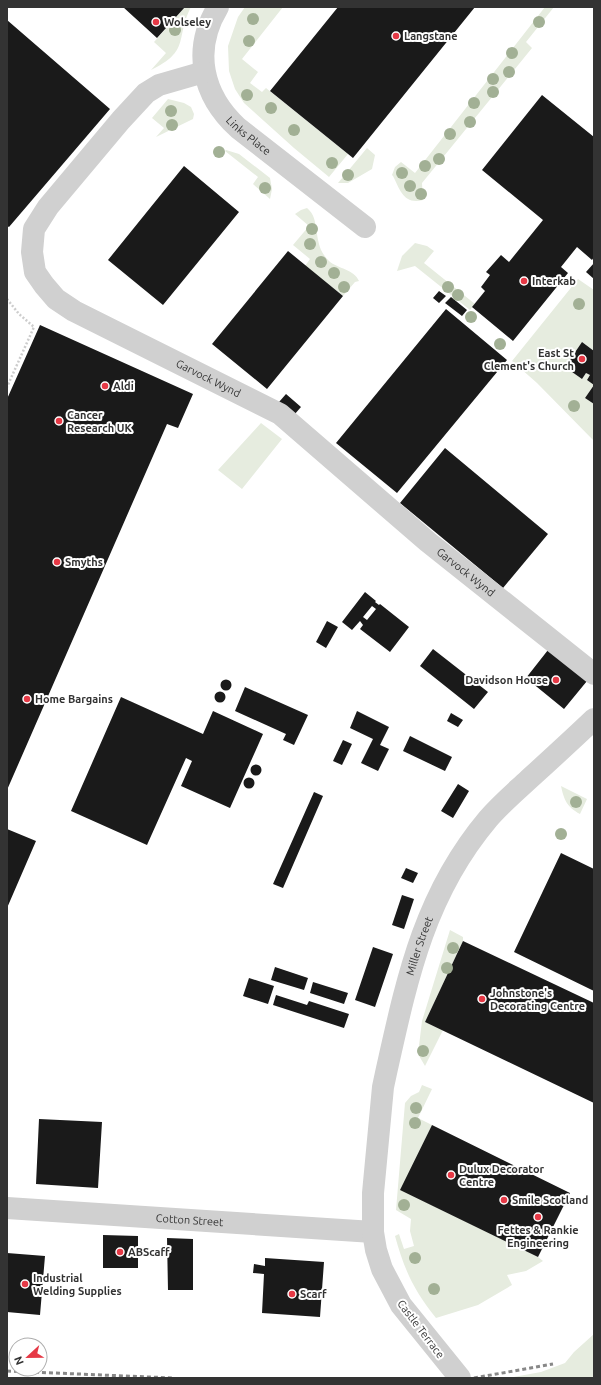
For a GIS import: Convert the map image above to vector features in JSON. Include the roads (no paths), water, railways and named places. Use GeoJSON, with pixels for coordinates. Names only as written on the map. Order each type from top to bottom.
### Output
{"type":"FeatureCollection","features":[{"type":"Feature","properties":{"kind":"street","name":"Links Place"},"geometry":{"type":"LineString","coordinates":[[218,7],[210,22],[203,54],[204,72],[215,100],[227,117],[238,128],[365,228]]}},
{"type":"Feature","properties":{"kind":"street","name":"Garvock Wynd"},"geometry":{"type":"LineString","coordinates":[[204,72],[159,85],[146,93],[121,120],[48,207],[34,229],[32,252],[35,272],[56,299],[74,311],[280,414],[428,542],[594,674]]}},
{"type":"Feature","properties":{"kind":"street","name":"Miller Street"},"geometry":{"type":"LineString","coordinates":[[373,1232],[373,1193],[385,1080],[409,976],[431,913],[450,873],[470,842],[489,818],[594,719]]}},
{"type":"Feature","properties":{"kind":"street","name":"Cotton Street"},"geometry":{"type":"LineString","coordinates":[[7,1208],[373,1232]]}},
{"type":"Feature","properties":{"kind":"street","name":"Castle Terrace"},"geometry":{"type":"LineString","coordinates":[[373,1232],[373,1240],[382,1269],[402,1305],[460,1378]]}},
{"type":"Feature","properties":{"kind":"railway"},"geometry":{"type":"LineString","coordinates":[[474,1378],[553,1364]]}},
{"type":"Feature","properties":{"kind":"railway"},"geometry":{"type":"LineString","coordinates":[[7,1371],[173,1378]]}},
{"type":"Feature","properties":{"kind":"place","name":"Wolseley"},"geometry":{"type":"Point","coordinates":[156,22]}},
{"type":"Feature","properties":{"kind":"place","name":"Langstane"},"geometry":{"type":"Point","coordinates":[396,36]}},
{"type":"Feature","properties":{"kind":"place","name":"Interkab"},"geometry":{"type":"Point","coordinates":[524,281]}},
{"type":"Feature","properties":{"kind":"place","name":"East St Clement's Church"},"geometry":{"type":"Point","coordinates":[582,359]}},
{"type":"Feature","properties":{"kind":"place","name":"Aldi"},"geometry":{"type":"Point","coordinates":[105,386]}},
{"type":"Feature","properties":{"kind":"place","name":"Cancer Research UK"},"geometry":{"type":"Point","coordinates":[59,421]}},
{"type":"Feature","properties":{"kind":"place","name":"Smyths"},"geometry":{"type":"Point","coordinates":[57,562]}},
{"type":"Feature","properties":{"kind":"place","name":"Davidson House"},"geometry":{"type":"Point","coordinates":[556,680]}},
{"type":"Feature","properties":{"kind":"place","name":"Home Bargains"},"geometry":{"type":"Point","coordinates":[27,699]}},
{"type":"Feature","properties":{"kind":"place","name":"Johnstone's Decorating Centre"},"geometry":{"type":"Point","coordinates":[482,999]}},
{"type":"Feature","properties":{"kind":"place","name":"Dulux Decorator Centre"},"geometry":{"type":"Point","coordinates":[451,1175]}},
{"type":"Feature","properties":{"kind":"place","name":"Smile Scotland"},"geometry":{"type":"Point","coordinates":[504,1200]}},
{"type":"Feature","properties":{"kind":"place","name":"Fettes & Rankie Engineering"},"geometry":{"type":"Point","coordinates":[538,1217]}},
{"type":"Feature","properties":{"kind":"place","name":"ABScaff"},"geometry":{"type":"Point","coordinates":[120,1252]}},
{"type":"Feature","properties":{"kind":"place","name":"Industrial Welding Supplies"},"geometry":{"type":"Point","coordinates":[25,1284]}},
{"type":"Feature","properties":{"kind":"place","name":"Scarf"},"geometry":{"type":"Point","coordinates":[292,1294]}}]}
